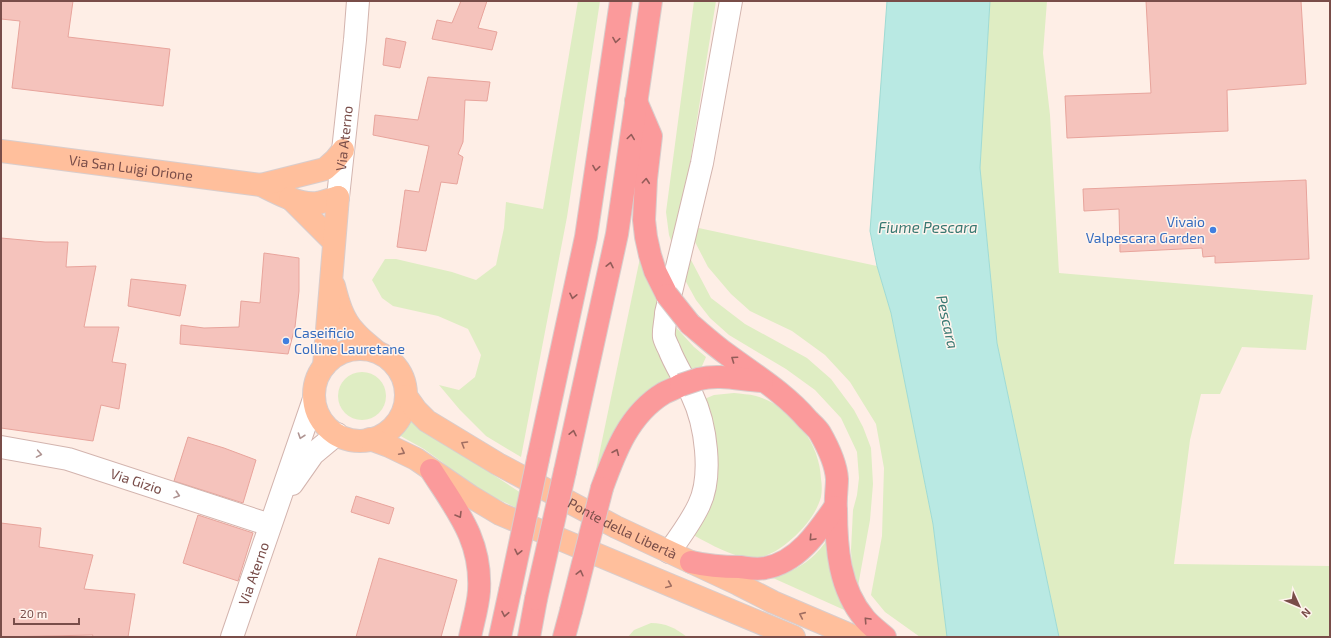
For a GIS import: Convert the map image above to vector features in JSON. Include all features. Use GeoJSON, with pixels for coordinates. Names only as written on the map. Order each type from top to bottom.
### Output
{"type":"FeatureCollection","features":[{"type":"Feature","properties":{"kind":"highway"},"geometry":{"type":"LineString","coordinates":[[500,637],[586,237],[621,1]]}},
{"type":"Feature","properties":{"kind":"highway"},"geometry":{"type":"LineString","coordinates":[[529,637],[536,599],[617,234],[651,1]]}},
{"type":"Feature","properties":{"kind":"highway"},"geometry":{"type":"LineString","coordinates":[[636,102],[651,136],[645,185],[644,220],[646,237],[655,271],[667,295],[690,324],[727,355],[766,381],[797,407],[819,432],[829,452],[837,478],[836,507],[838,548],[843,576],[853,600],[866,620],[885,637]]}},
{"type":"Feature","properties":{"kind":"highway"},"geometry":{"type":"LineString","coordinates":[[564,637],[602,488],[617,449],[633,422],[649,404],[664,394],[690,382],[707,377],[730,377],[766,381]]}},
{"type":"Feature","properties":{"kind":"highway"},"geometry":{"type":"LineString","coordinates":[[431,470],[465,525],[475,548],[479,564],[479,592],[470,637]]}},
{"type":"Feature","properties":{"kind":"highway"},"geometry":{"type":"LineString","coordinates":[[691,562],[712,566],[755,568],[765,568],[780,563],[796,554],[813,538],[836,507]]}},
{"type":"Feature","properties":{"kind":"main road","name":"Via San Luigi Orione"},"geometry":{"type":"LineString","coordinates":[[277,188],[325,169],[343,150]]}},
{"type":"Feature","properties":{"kind":"main road","name":"Via San Luigi Orione"},"geometry":{"type":"LineString","coordinates":[[1,151],[277,188],[319,181],[325,183],[338,197]]}},
{"type":"Feature","properties":{"kind":"main road"},"geometry":{"type":"LineString","coordinates":[[277,188],[334,242]]}},
{"type":"Feature","properties":{"kind":"main road","name":"Via Aterno"},"geometry":{"type":"LineString","coordinates":[[324,366],[338,197]]}},
{"type":"Feature","properties":{"kind":"main road","name":"Via Aterno"},"geometry":{"type":"LineString","coordinates":[[332,275],[338,303],[347,322],[354,331],[376,351]]}},
{"type":"Feature","properties":{"kind":"main road"},"geometry":{"type":"LineString","coordinates":[[357,348],[376,351],[389,358],[398,369],[404,382],[406,396],[404,410],[396,423],[385,434],[370,439],[348,439],[337,434],[323,422],[317,411],[314,399],[316,382],[324,366],[338,354],[357,348]]}},
{"type":"Feature","properties":{"kind":"main road","name":"Ponte della Libertà"},"geometry":{"type":"LineString","coordinates":[[406,396],[416,410],[427,421],[498,464],[616,527],[773,602],[846,634]]}},
{"type":"Feature","properties":{"kind":"main road"},"geometry":{"type":"LineString","coordinates":[[370,439],[403,452],[500,514],[794,637]]}},
{"type":"Feature","properties":{"kind":"street","name":"Via Aterno"},"geometry":{"type":"LineString","coordinates":[[338,197],[358,1]]}},
{"type":"Feature","properties":{"kind":"street"},"geometry":{"type":"LineString","coordinates":[[669,552],[700,504],[706,474],[706,457],[704,429],[699,413],[664,337],[666,313],[702,163],[732,1]]}},
{"type":"Feature","properties":{"kind":"street","name":"Via Aterno"},"geometry":{"type":"LineString","coordinates":[[232,637],[314,399]]}},
{"type":"Feature","properties":{"kind":"street","name":"Via Aterno"},"geometry":{"type":"LineString","coordinates":[[273,517],[313,454],[337,434]]}},
{"type":"Feature","properties":{"kind":"street","name":"Via Gizio"},"geometry":{"type":"LineString","coordinates":[[1,447],[68,459],[273,517]]}},
{"type":"Feature","properties":{"kind":"green space"},"geometry":{"type":"Polygon","coordinates":[[[578,1],[600,1],[567,217],[521,457],[486,436],[460,410],[439,385],[459,390],[475,377],[481,355],[468,329],[438,316],[393,306],[382,298],[372,280],[385,259],[396,259],[452,272],[476,280],[496,265],[504,228],[506,202],[543,209],[578,1]]]}},
{"type":"Feature","properties":{"kind":"green space"},"geometry":{"type":"Polygon","coordinates":[[[694,1],[716,1],[681,219],[690,258],[711,298],[745,324],[807,358],[831,379],[854,410],[863,427],[871,448],[873,484],[870,520],[858,586],[852,567],[851,550],[853,510],[859,478],[857,452],[841,418],[815,390],[786,369],[729,335],[710,318],[696,300],[685,280],[669,235],[666,212],[694,1]]]}},
{"type":"Feature","properties":{"kind":"green space"},"geometry":{"type":"Polygon","coordinates":[[[990,1],[1047,1],[1043,53],[1050,115],[1059,273],[1313,295],[1306,350],[1242,347],[1220,394],[1201,394],[1190,440],[1174,564],[1330,566],[1330,637],[1059,637],[997,343],[980,168],[990,1]]]}},
{"type":"Feature","properties":{"kind":"green space"},"geometry":{"type":"Polygon","coordinates":[[[694,227],[877,266],[891,313],[933,524],[947,637],[920,637],[885,612],[871,595],[882,536],[884,468],[876,424],[850,382],[825,355],[792,331],[750,311],[731,294],[708,267],[694,240],[694,227]]]}},
{"type":"Feature","properties":{"kind":"green space"},"geometry":{"type":"Polygon","coordinates":[[[640,258],[672,323],[694,347],[706,357],[698,375],[681,381],[593,484],[640,258]]]}},
{"type":"Feature","properties":{"kind":"green space"},"geometry":{"type":"Polygon","coordinates":[[[357,372],[367,372],[379,379],[386,391],[386,401],[379,413],[367,420],[357,420],[349,416],[342,409],[338,401],[338,391],[342,383],[349,376],[357,372]]]}},
{"type":"Feature","properties":{"kind":"green space"},"geometry":{"type":"Polygon","coordinates":[[[734,393],[753,395],[769,401],[792,417],[809,439],[815,452],[822,484],[819,504],[808,522],[782,547],[772,553],[755,558],[743,557],[729,553],[688,532],[696,527],[702,400],[714,395],[734,393]]]}},
{"type":"Feature","properties":{"kind":"green space"},"geometry":{"type":"Polygon","coordinates":[[[411,415],[422,428],[521,493],[519,509],[478,490],[424,449],[397,434],[406,426],[411,415]]]}},
{"type":"Feature","properties":{"kind":"green space"},"geometry":{"type":"Polygon","coordinates":[[[829,537],[851,613],[773,578],[798,567],[812,558],[829,537]]]}},
{"type":"Feature","properties":{"kind":"green space"},"geometry":{"type":"Polygon","coordinates":[[[651,623],[670,627],[687,637],[628,637],[634,630],[651,623]]]}},
{"type":"Feature","properties":{"kind":"water","name":"Fiume Pescara"},"geometry":{"type":"Polygon","coordinates":[[[887,1],[990,1],[980,168],[997,343],[1059,637],[947,637],[933,524],[891,313],[877,266],[870,231],[887,1]]]}},
{"type":"Feature","properties":{"kind":"building"},"geometry":{"type":"Polygon","coordinates":[[[1,1],[73,1],[68,37],[170,49],[163,106],[12,88],[20,21],[1,19],[1,1]]]}},
{"type":"Feature","properties":{"kind":"building"},"geometry":{"type":"Polygon","coordinates":[[[461,1],[487,1],[478,28],[497,32],[492,50],[432,39],[437,20],[452,23],[461,1]]]}},
{"type":"Feature","properties":{"kind":"building"},"geometry":{"type":"Polygon","coordinates":[[[1146,1],[1301,1],[1306,84],[1227,90],[1228,131],[1067,138],[1065,96],[1151,93],[1146,1]]]}},
{"type":"Feature","properties":{"kind":"building"},"geometry":{"type":"Polygon","coordinates":[[[386,38],[406,42],[400,68],[383,65],[386,38]]]}},
{"type":"Feature","properties":{"kind":"building"},"geometry":{"type":"Polygon","coordinates":[[[428,77],[490,82],[487,101],[465,100],[463,142],[458,154],[463,157],[457,184],[441,182],[426,251],[397,247],[405,190],[419,192],[429,146],[373,135],[375,115],[418,120],[428,77]]]}},
{"type":"Feature","properties":{"kind":"building","name":"Vivaio Valpescara Garden"},"geometry":{"type":"Polygon","coordinates":[[[1306,180],[1309,259],[1215,263],[1215,256],[1203,257],[1202,248],[1120,252],[1119,209],[1084,211],[1083,189],[1306,180]]]}},
{"type":"Feature","properties":{"kind":"building"},"geometry":{"type":"Polygon","coordinates":[[[1,238],[45,242],[68,242],[66,267],[96,266],[84,327],[119,327],[112,362],[126,364],[119,409],[101,405],[93,441],[1,428],[1,238]]]}},
{"type":"Feature","properties":{"kind":"building"},"geometry":{"type":"Polygon","coordinates":[[[264,253],[299,258],[299,291],[295,327],[288,354],[180,344],[181,325],[204,328],[239,327],[241,301],[260,303],[264,253]]]}},
{"type":"Feature","properties":{"kind":"building"},"geometry":{"type":"Polygon","coordinates":[[[131,279],[186,285],[180,316],[128,306],[131,279]]]}},
{"type":"Feature","properties":{"kind":"building"},"geometry":{"type":"Polygon","coordinates":[[[188,437],[256,460],[243,503],[174,481],[188,437]]]}},
{"type":"Feature","properties":{"kind":"building"},"geometry":{"type":"Polygon","coordinates":[[[356,496],[394,508],[389,524],[351,512],[356,496]]]}},
{"type":"Feature","properties":{"kind":"building"},"geometry":{"type":"Polygon","coordinates":[[[198,515],[253,533],[238,581],[183,563],[198,515]]]}},
{"type":"Feature","properties":{"kind":"building"},"geometry":{"type":"Polygon","coordinates":[[[1,523],[41,528],[39,547],[93,555],[84,589],[135,594],[128,637],[92,637],[93,635],[1,637],[1,523]]]}},
{"type":"Feature","properties":{"kind":"building"},"geometry":{"type":"Polygon","coordinates":[[[379,558],[457,580],[441,637],[356,637],[379,558]]]}},
{"type":"Feature","properties":{"kind":"place","name":"Vivaio Valpescara Garden"},"geometry":{"type":"Point","coordinates":[1213,230]}},
{"type":"Feature","properties":{"kind":"place","name":"Caseificio Colline Lauretane"},"geometry":{"type":"Point","coordinates":[286,341]}},
{"type":"Feature","properties":{"kind":"water label","name":"Pescara"},"geometry":{"type":"Point","coordinates":[947,322]}}]}
